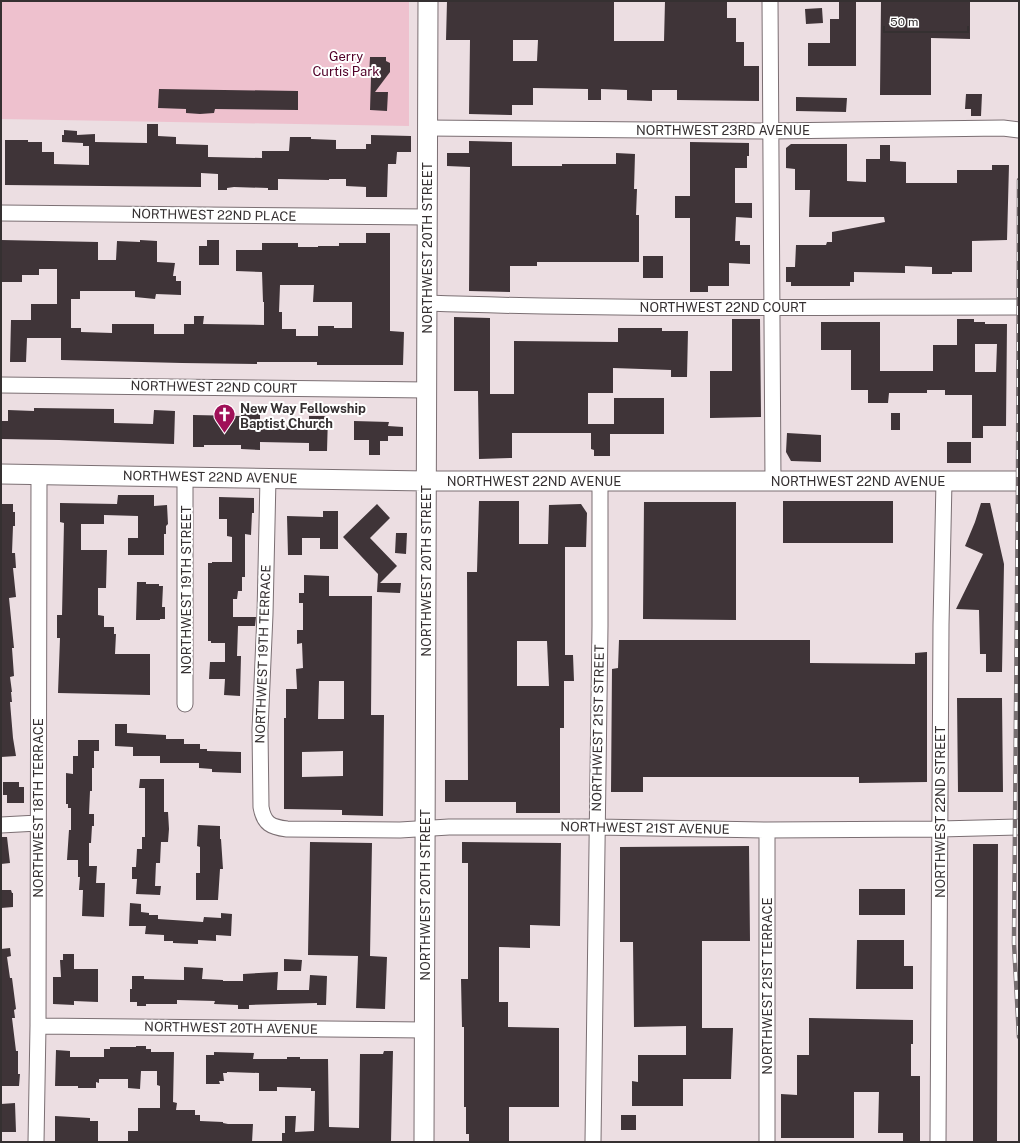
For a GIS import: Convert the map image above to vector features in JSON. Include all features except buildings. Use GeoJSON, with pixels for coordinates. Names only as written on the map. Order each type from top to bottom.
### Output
{"type":"FeatureCollection","features":[{"type":"Feature","properties":{"kind":"main road","name":"NORTHWEST 20TH STREET"},"geometry":{"type":"LineString","coordinates":[[424,1142],[428,1]]}},
{"type":"Feature","properties":{"kind":"main road","name":"NORTHWEST 22ND AVENUE"},"geometry":{"type":"LineString","coordinates":[[1,474],[426,481],[1019,481]]}},
{"type":"Feature","properties":{"kind":"street"},"geometry":{"type":"LineString","coordinates":[[770,1],[774,481]]}},
{"type":"Feature","properties":{"kind":"street","name":"NORTHWEST 23RD AVENUE"},"geometry":{"type":"LineString","coordinates":[[428,128],[770,131],[1003,128],[1019,130]]}},
{"type":"Feature","properties":{"kind":"street","name":"NORTHWEST 22ND PLACE"},"geometry":{"type":"LineString","coordinates":[[1,213],[427,217]]}},
{"type":"Feature","properties":{"kind":"street","name":"NORTHWEST 22ND COURT"},"geometry":{"type":"LineString","coordinates":[[427,303],[520,306],[773,308],[1019,307]]}},
{"type":"Feature","properties":{"kind":"street","name":"NORTHWEST 22ND COURT"},"geometry":{"type":"LineString","coordinates":[[1,385],[427,390]]}},
{"type":"Feature","properties":{"kind":"street","name":"NORTHWEST 18TH TERRACE"},"geometry":{"type":"LineString","coordinates":[[36,1142],[38,1026],[39,475]]}},
{"type":"Feature","properties":{"kind":"street","name":"NORTHWEST 19TH STREET"},"geometry":{"type":"LineString","coordinates":[[185,704],[186,477]]}},
{"type":"Feature","properties":{"kind":"street","name":"NORTHWEST 19TH TERRACE"},"geometry":{"type":"LineString","coordinates":[[268,478],[265,614],[260,730],[260,807],[262,815],[271,826]]}},
{"type":"Feature","properties":{"kind":"street","name":"NORTHWEST 22ND STREET"},"geometry":{"type":"LineString","coordinates":[[938,1142],[944,481]]}},
{"type":"Feature","properties":{"kind":"street","name":"NORTHWEST 21ST STREET"},"geometry":{"type":"LineString","coordinates":[[593,1142],[600,626],[600,482]]}},
{"type":"Feature","properties":{"kind":"street"},"geometry":{"type":"LineString","coordinates":[[1,825],[38,823]]}},
{"type":"Feature","properties":{"kind":"street","name":"NORTHWEST 21ST AVENUE"},"geometry":{"type":"LineString","coordinates":[[271,826],[287,829],[400,830],[449,827],[597,827],[767,830],[1019,827]]}},
{"type":"Feature","properties":{"kind":"street","name":"NORTHWEST 21ST TERRACE"},"geometry":{"type":"LineString","coordinates":[[767,830],[767,1142]]}},
{"type":"Feature","properties":{"kind":"street","name":"NORTHWEST 20TH AVENUE"},"geometry":{"type":"LineString","coordinates":[[38,1026],[425,1030]]}},
{"type":"Feature","properties":{"kind":"green space","name":"Gerry Curtis Park"},"geometry":{"type":"Polygon","coordinates":[[[1,1],[409,1],[409,126],[1,119],[1,1]]]}},
{"type":"Feature","properties":{"kind":"railway"},"geometry":{"type":"LineString","coordinates":[[1019,180],[1014,943],[1019,1037]]}},
{"type":"Feature","properties":{"kind":"place","name":"New Way Fellowship Baptist Church"},"geometry":{"type":"Point","coordinates":[224,434]}}]}
